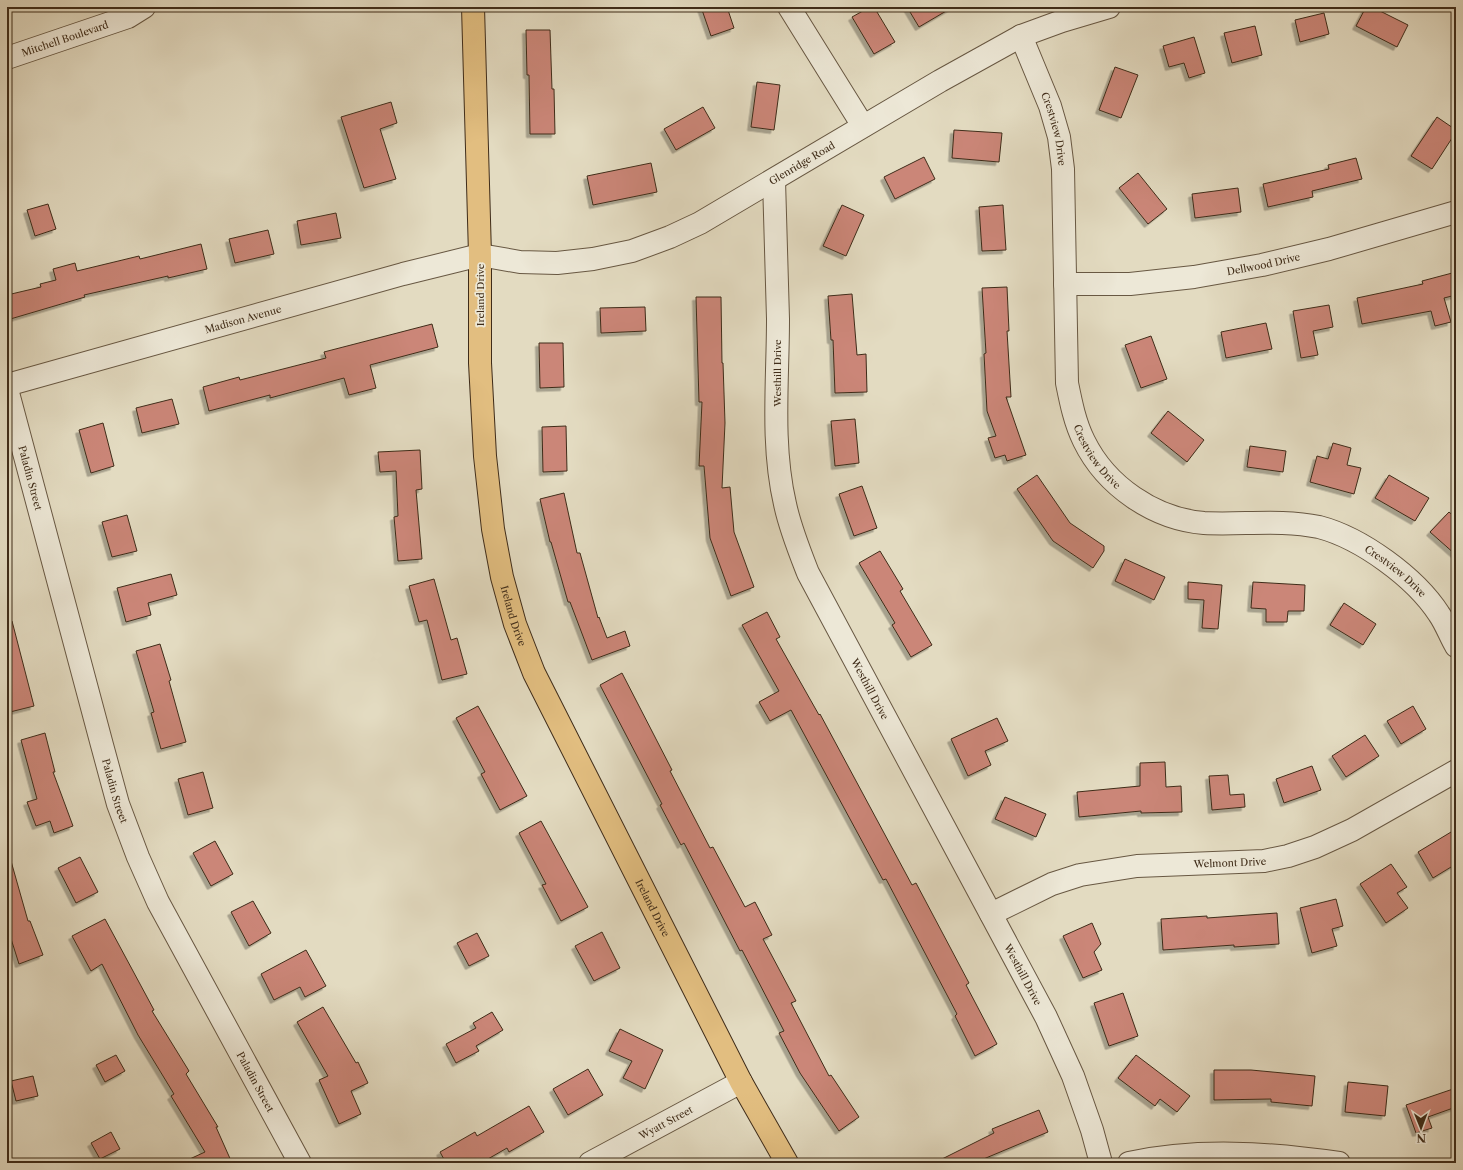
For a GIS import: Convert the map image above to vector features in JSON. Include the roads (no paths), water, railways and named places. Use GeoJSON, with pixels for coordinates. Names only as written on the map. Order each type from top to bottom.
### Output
{"type":"FeatureCollection","features":[{"type":"Feature","properties":{"kind":"main road","name":"Ireland Drive"},"geometry":{"type":"LineString","coordinates":[[473,7],[480,255],[480,363],[486,464],[492,529],[502,577],[515,624],[534,673],[741,1082],[787,1163]]}},
{"type":"Feature","properties":{"kind":"street","name":"Mitchell Boulevard"},"geometry":{"type":"LineString","coordinates":[[7,58],[128,17],[144,7]]}},
{"type":"Feature","properties":{"kind":"street"},"geometry":{"type":"LineString","coordinates":[[790,7],[863,126]]}},
{"type":"Feature","properties":{"kind":"street","name":"Glenridge Road"},"geometry":{"type":"LineString","coordinates":[[480,255],[520,262],[556,263],[593,260],[632,250],[670,237],[700,223],[940,81],[1021,36],[1062,21],[1109,7]]}},
{"type":"Feature","properties":{"kind":"street","name":"Crestview Drive"},"geometry":{"type":"LineString","coordinates":[[1021,36],[1050,106],[1064,169],[1067,383],[1072,412],[1084,442],[1100,466],[1116,484],[1138,501],[1160,512],[1183,520],[1203,523],[1295,524],[1319,528],[1338,534],[1367,548],[1397,569],[1418,589],[1439,614],[1456,646]]}},
{"type":"Feature","properties":{"kind":"street","name":"Westhill Drive"},"geometry":{"type":"LineString","coordinates":[[774,180],[778,319],[777,427],[779,464],[785,504],[795,539],[808,573],[1046,1017],[1074,1076],[1101,1163]]}},
{"type":"Feature","properties":{"kind":"street","name":"Dellwood Drive"},"geometry":{"type":"LineString","coordinates":[[1065,284],[1130,284],[1194,277],[1262,265],[1329,249],[1456,212]]}},
{"type":"Feature","properties":{"kind":"street","name":"Madison Avenue"},"geometry":{"type":"LineString","coordinates":[[7,386],[403,274],[480,255]]}},
{"type":"Feature","properties":{"kind":"street","name":"Paladin Street"},"geometry":{"type":"LineString","coordinates":[[7,389],[118,804],[138,857],[158,902],[300,1163]]}},
{"type":"Feature","properties":{"kind":"street","name":"Welmont Drive"},"geometry":{"type":"LineString","coordinates":[[991,914],[1052,884],[1080,875],[1137,866],[1264,861],[1288,856],[1352,830],[1456,770]]}},
{"type":"Feature","properties":{"kind":"street","name":"Wyatt Street"},"geometry":{"type":"LineString","coordinates":[[590,1163],[741,1082]]}},
{"type":"Feature","properties":{"kind":"street"},"geometry":{"type":"LineString","coordinates":[[1129,1163],[1146,1159],[1182,1155],[1243,1154],[1300,1157],[1339,1163]]}}]}
